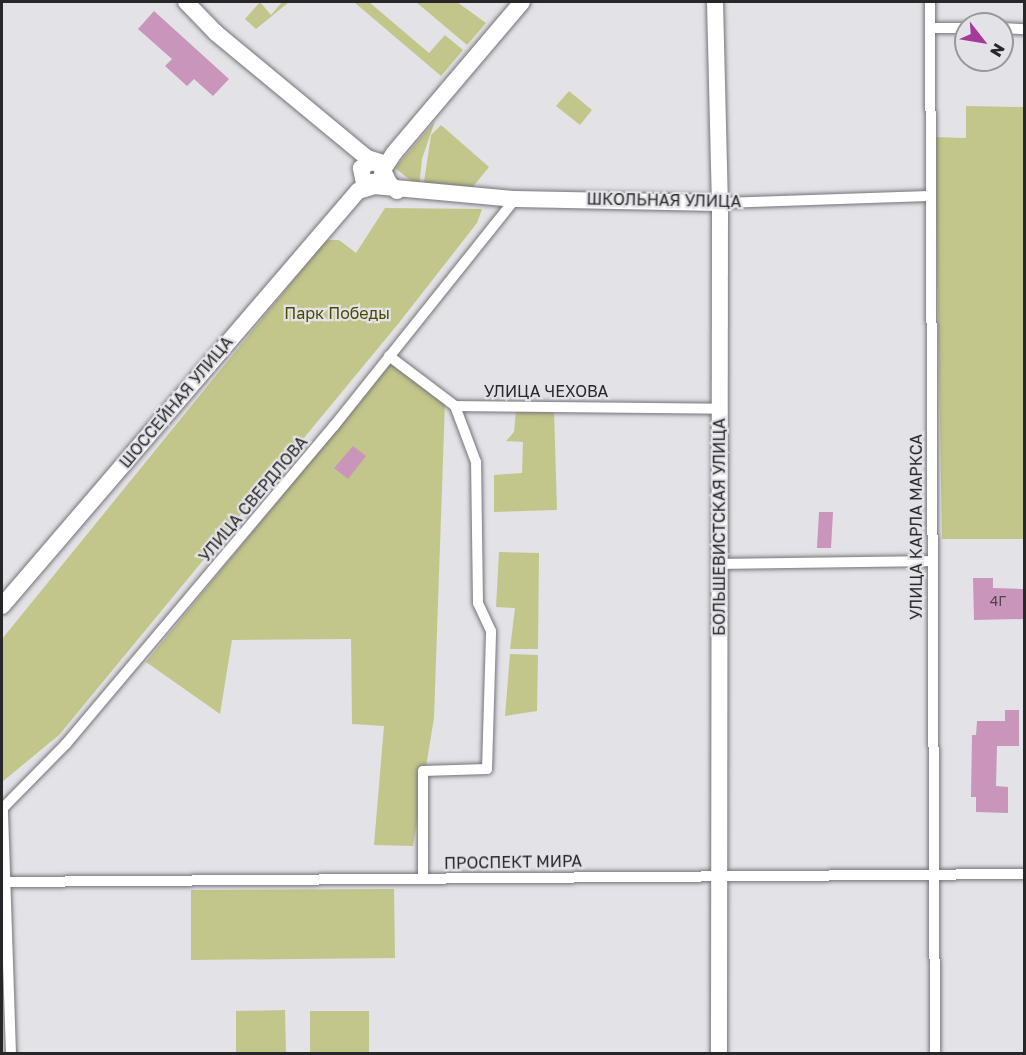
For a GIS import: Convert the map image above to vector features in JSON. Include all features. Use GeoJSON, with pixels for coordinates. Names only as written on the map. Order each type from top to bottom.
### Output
{"type":"FeatureCollection","features":[{"type":"Feature","properties":{"kind":"street"},"geometry":{"type":"LineString","coordinates":[[350,197],[363,165],[379,166],[394,153],[522,2]]}},
{"type":"Feature","properties":{"kind":"street","name":"БОЛЬШЕВИСТСКАЯ УЛИЦА"},"geometry":{"type":"LineString","coordinates":[[715,2],[720,203],[719,1053]]}},
{"type":"Feature","properties":{"kind":"street","name":"УЛИЦА КАРЛА МАРКСА"},"geometry":{"type":"LineString","coordinates":[[930,2],[935,1053]]}},
{"type":"Feature","properties":{"kind":"street"},"geometry":{"type":"LineString","coordinates":[[189,3],[216,33],[379,166],[397,190]]}},
{"type":"Feature","properties":{"kind":"street"},"geometry":{"type":"LineString","coordinates":[[931,28],[954,28]]}},
{"type":"Feature","properties":{"kind":"street"},"geometry":{"type":"LineString","coordinates":[[355,147],[364,183],[374,186]]}},
{"type":"Feature","properties":{"kind":"street"},"geometry":{"type":"LineString","coordinates":[[350,197],[381,181],[379,166]]}},
{"type":"Feature","properties":{"kind":"street","name":"ШКОЛЬНАЯ УЛИЦА"},"geometry":{"type":"LineString","coordinates":[[374,186],[397,190],[515,199],[720,203],[931,196]]}},
{"type":"Feature","properties":{"kind":"street","name":"ШОССЕЙНАЯ УЛИЦА"},"geometry":{"type":"LineString","coordinates":[[2,606],[350,197]]}},
{"type":"Feature","properties":{"kind":"street","name":"УЛИЦА СВЕРДЛОВА"},"geometry":{"type":"LineString","coordinates":[[3,808],[88,719],[389,357],[515,199]]}},
{"type":"Feature","properties":{"kind":"street"},"geometry":{"type":"LineString","coordinates":[[389,357],[455,406],[476,462],[478,603],[491,631],[487,769],[423,771],[423,878]]}},
{"type":"Feature","properties":{"kind":"street","name":"УЛИЦА ЧЕХОВА"},"geometry":{"type":"LineString","coordinates":[[455,406],[720,409]]}},
{"type":"Feature","properties":{"kind":"street"},"geometry":{"type":"LineString","coordinates":[[720,564],[931,561]]}},
{"type":"Feature","properties":{"kind":"street"},"geometry":{"type":"LineString","coordinates":[[3,808],[11,1053]]}},
{"type":"Feature","properties":{"kind":"street","name":"ПРОСПЕКТ МИРА"},"geometry":{"type":"LineString","coordinates":[[4,882],[1024,874]]}},
{"type":"Feature","properties":{"kind":"green space"},"geometry":{"type":"Polygon","coordinates":[[[260,2],[271,15],[282,2],[289,2],[256,29],[245,19],[260,2]]]}},
{"type":"Feature","properties":{"kind":"green space"},"geometry":{"type":"Polygon","coordinates":[[[354,2],[369,2],[429,53],[445,35],[463,50],[441,76],[354,2]]]}},
{"type":"Feature","properties":{"kind":"green space"},"geometry":{"type":"Polygon","coordinates":[[[416,2],[457,2],[486,23],[467,45],[416,2]]]}},
{"type":"Feature","properties":{"kind":"green space"},"geometry":{"type":"Polygon","coordinates":[[[569,91],[592,110],[580,125],[556,106],[569,91]]]}},
{"type":"Feature","properties":{"kind":"green space"},"geometry":{"type":"Polygon","coordinates":[[[966,106],[1024,107],[1024,539],[942,539],[935,137],[966,138],[966,106]]]}},
{"type":"Feature","properties":{"kind":"green space"},"geometry":{"type":"Polygon","coordinates":[[[435,121],[422,159],[419,187],[395,168],[435,121]]]}},
{"type":"Feature","properties":{"kind":"green space"},"geometry":{"type":"Polygon","coordinates":[[[441,125],[489,167],[467,194],[423,189],[431,135],[441,125]]]}},
{"type":"Feature","properties":{"kind":"green space","name":"Парк Победы"},"geometry":{"type":"Polygon","coordinates":[[[385,208],[482,209],[477,223],[398,324],[59,735],[2,782],[2,639],[326,240],[339,240],[356,253],[385,208]]]}},
{"type":"Feature","properties":{"kind":"green space"},"geometry":{"type":"Polygon","coordinates":[[[391,362],[445,402],[434,718],[413,846],[374,845],[384,726],[352,724],[351,639],[232,640],[220,714],[146,662],[391,362]]]}},
{"type":"Feature","properties":{"kind":"green space"},"geometry":{"type":"Polygon","coordinates":[[[516,410],[554,410],[557,510],[494,512],[494,475],[522,473],[523,442],[506,441],[514,432],[516,410]]]}},
{"type":"Feature","properties":{"kind":"green space"},"geometry":{"type":"Polygon","coordinates":[[[499,552],[539,553],[538,649],[510,649],[515,608],[496,607],[499,552]]]}},
{"type":"Feature","properties":{"kind":"green space"},"geometry":{"type":"Polygon","coordinates":[[[510,654],[538,655],[537,711],[505,716],[510,654]]]}},
{"type":"Feature","properties":{"kind":"green space"},"geometry":{"type":"Polygon","coordinates":[[[394,889],[395,958],[191,960],[191,890],[394,889]]]}},
{"type":"Feature","properties":{"kind":"green space"},"geometry":{"type":"Polygon","coordinates":[[[285,1010],[286,1053],[236,1053],[236,1011],[285,1010]]]}},
{"type":"Feature","properties":{"kind":"green space"},"geometry":{"type":"Polygon","coordinates":[[[310,1011],[369,1011],[369,1053],[310,1053],[310,1011]]]}},
{"type":"Feature","properties":{"kind":"building"},"geometry":{"type":"Polygon","coordinates":[[[154,11],[229,79],[213,96],[194,79],[187,86],[165,66],[172,59],[138,29],[154,11]]]}},
{"type":"Feature","properties":{"kind":"building"},"geometry":{"type":"Polygon","coordinates":[[[353,446],[366,456],[348,479],[334,468],[353,446]]]}},
{"type":"Feature","properties":{"kind":"building"},"geometry":{"type":"Polygon","coordinates":[[[819,512],[833,512],[831,548],[817,548],[819,512]]]}},
{"type":"Feature","properties":{"kind":"building"},"geometry":{"type":"Polygon","coordinates":[[[973,578],[993,578],[993,588],[1023,589],[1024,619],[974,620],[973,578]]]}},
{"type":"Feature","properties":{"kind":"building"},"geometry":{"type":"Polygon","coordinates":[[[1005,710],[1019,710],[1019,746],[997,746],[996,786],[1008,787],[1008,813],[976,812],[976,797],[971,797],[972,735],[976,735],[977,721],[1005,721],[1005,710]]]}}]}
